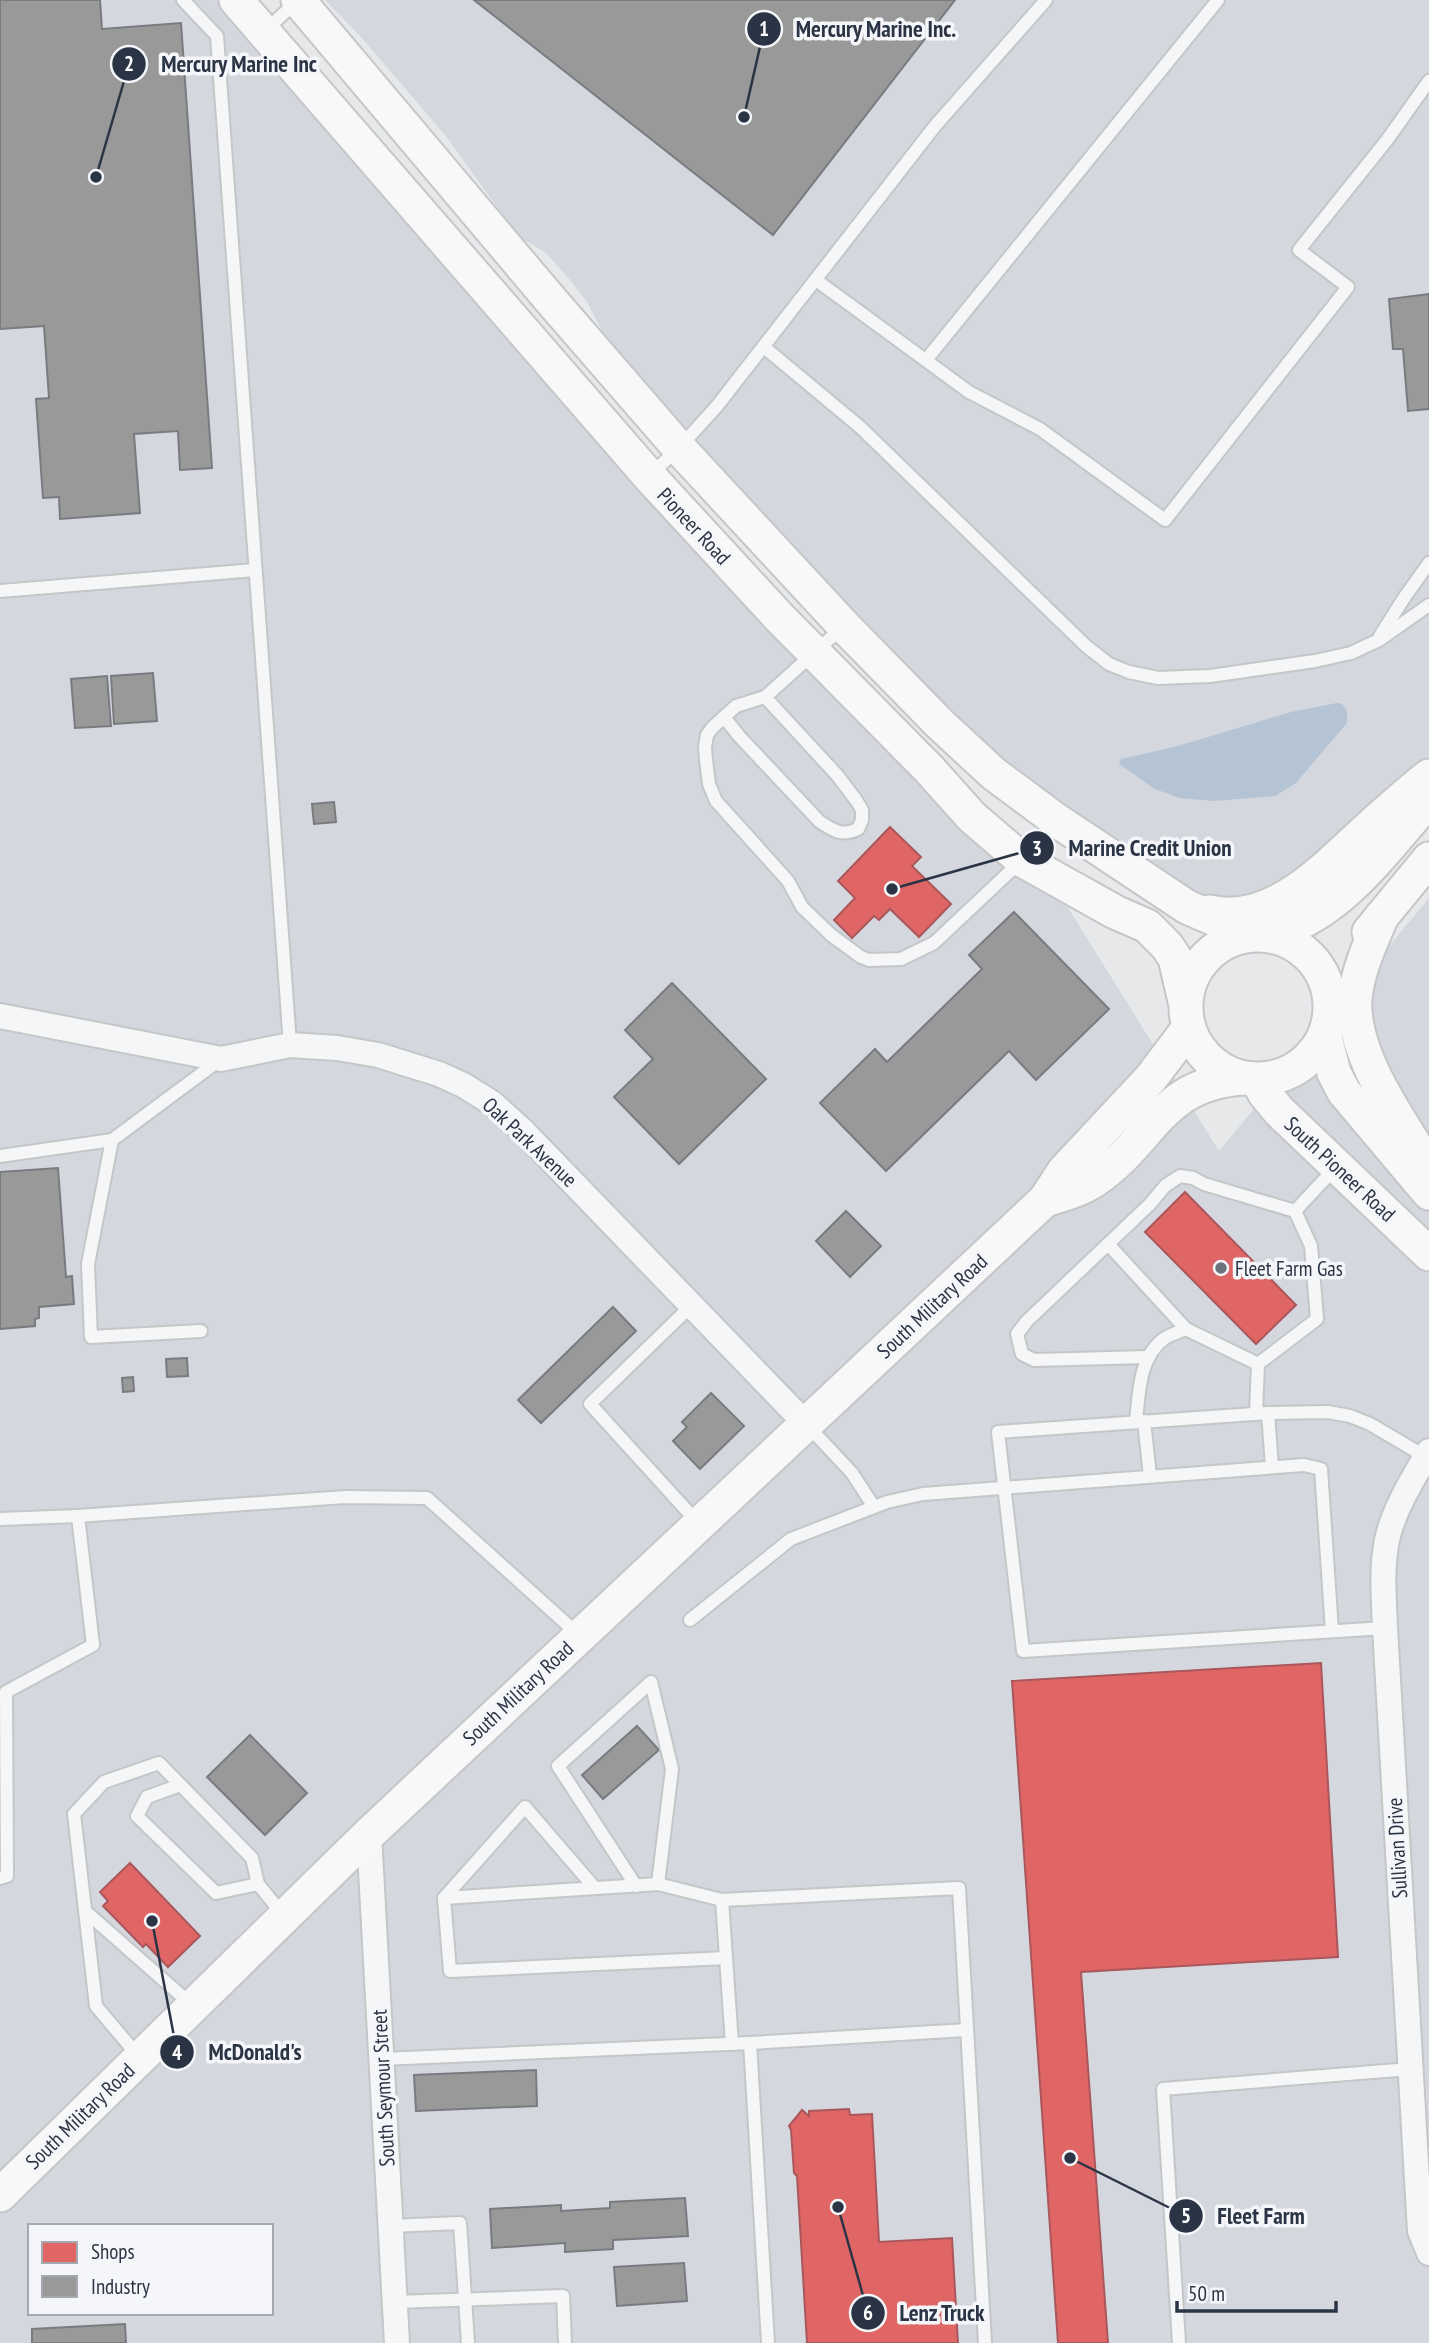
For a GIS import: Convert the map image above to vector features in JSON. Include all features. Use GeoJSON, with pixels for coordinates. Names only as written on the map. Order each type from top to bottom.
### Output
{"type":"FeatureCollection","features":[{"type":"Feature","properties":{"kind":"main road","name":"Pioneer Road"},"geometry":{"type":"LineString","coordinates":[[236,0],[649,476],[813,653],[910,749],[972,817],[1022,860],[1042,873],[1147,926],[1167,946],[1175,958],[1187,1015]]}},
{"type":"Feature","properties":{"kind":"main road","name":"Pioneer Road"},"geometry":{"type":"LineString","coordinates":[[298,0],[679,448],[844,625],[940,723],[994,774],[1187,907],[1256,934]]}},
{"type":"Feature","properties":{"kind":"main road"},"geometry":{"type":"LineString","coordinates":[[1187,907],[1220,915],[1233,914],[1260,909],[1280,899],[1309,881],[1429,776]]}},
{"type":"Feature","properties":{"kind":"main road"},"geometry":{"type":"LineString","coordinates":[[1429,800],[1339,896],[1300,924],[1285,930],[1225,942],[1205,957],[1191,977],[1187,1015],[1197,1046],[1209,1061],[1225,1072],[1250,1079],[1278,1077],[1297,1068],[1313,1055],[1328,1025],[1352,962],[1369,932],[1429,859]]}},
{"type":"Feature","properties":{"kind":"main road"},"geometry":{"type":"LineString","coordinates":[[1382,916],[1358,980],[1355,998],[1359,1034],[1374,1073],[1429,1168]]}},
{"type":"Feature","properties":{"kind":"main road"},"geometry":{"type":"LineString","coordinates":[[1256,934],[1286,940],[1306,952],[1321,969],[1329,990],[1328,1025]]}},
{"type":"Feature","properties":{"kind":"main road","name":"South Military Road"},"geometry":{"type":"LineString","coordinates":[[0,2195],[369,1834],[1045,1200],[1063,1171],[1151,1078],[1187,1015]]}},
{"type":"Feature","properties":{"kind":"main road","name":"South Pioneer Road"},"geometry":{"type":"LineString","coordinates":[[1328,1025],[1334,1073],[1344,1092],[1429,1193]]}},
{"type":"Feature","properties":{"kind":"main road","name":"South Military Road"},"geometry":{"type":"LineString","coordinates":[[1045,1200],[1094,1181],[1111,1167],[1167,1108],[1188,1092],[1222,1080],[1250,1079]]}},
{"type":"Feature","properties":{"kind":"main road","name":"South Pioneer Road"},"geometry":{"type":"LineString","coordinates":[[1250,1079],[1279,1111],[1429,1254]]}},
{"type":"Feature","properties":{"kind":"street","name":"Oak Park Avenue"},"geometry":{"type":"LineString","coordinates":[[0,1016],[221,1059],[290,1045],[358,1051],[406,1062],[447,1077],[506,1114],[806,1424]]}},
{"type":"Feature","properties":{"kind":"street","name":"Sullivan Drive"},"geometry":{"type":"LineString","coordinates":[[1427,1454],[1405,1493],[1387,1540],[1384,1567],[1385,1628],[1410,2069],[1420,2111],[1420,2231],[1429,2253]]}},
{"type":"Feature","properties":{"kind":"street","name":"South Seymour Street"},"geometry":{"type":"LineString","coordinates":[[369,1834],[397,2343]]}},
{"type":"Feature","properties":{"kind":"lane"},"geometry":{"type":"LineString","coordinates":[[183,0],[217,36],[290,1045]]}},
{"type":"Feature","properties":{"kind":"lane"},"geometry":{"type":"LineString","coordinates":[[264,33],[298,0]]}},
{"type":"Feature","properties":{"kind":"lane"},"geometry":{"type":"LineString","coordinates":[[649,476],[718,407],[935,125],[1046,0]]}},
{"type":"Feature","properties":{"kind":"lane"},"geometry":{"type":"LineString","coordinates":[[926,360],[1219,0]]}},
{"type":"Feature","properties":{"kind":"lane"},"geometry":{"type":"LineString","coordinates":[[816,280],[969,393],[1040,429],[1165,520],[1348,287],[1299,250],[1387,140],[1429,81]]}},
{"type":"Feature","properties":{"kind":"lane"},"geometry":{"type":"LineString","coordinates":[[764,347],[860,427],[1086,646],[1118,669],[1158,678],[1210,676],[1342,656],[1361,650],[1429,606]]}},
{"type":"Feature","properties":{"kind":"lane"},"geometry":{"type":"LineString","coordinates":[[1378,640],[1429,564]]}},
{"type":"Feature","properties":{"kind":"lane"},"geometry":{"type":"LineString","coordinates":[[0,592],[255,570]]}},
{"type":"Feature","properties":{"kind":"lane"},"geometry":{"type":"LineString","coordinates":[[844,625],[765,696],[736,706],[707,735],[705,747],[709,784],[716,801],[788,881],[802,907],[831,935],[861,957],[876,960],[901,960],[934,943],[1022,860]]}},
{"type":"Feature","properties":{"kind":"lane"},"geometry":{"type":"LineString","coordinates":[[724,717],[819,821],[845,833],[858,829],[862,810],[856,800],[837,775],[765,696]]}},
{"type":"Feature","properties":{"kind":"lane"},"geometry":{"type":"LineString","coordinates":[[0,1156],[112,1140],[221,1059]]}},
{"type":"Feature","properties":{"kind":"lane"},"geometry":{"type":"LineString","coordinates":[[112,1140],[88,1264],[91,1337],[201,1332]]}},
{"type":"Feature","properties":{"kind":"lane"},"geometry":{"type":"LineString","coordinates":[[1295,1211],[1337,1166]]}},
{"type":"Feature","properties":{"kind":"lane"},"geometry":{"type":"LineString","coordinates":[[1147,1357],[1034,1360],[1022,1354],[1017,1334],[1027,1321],[1165,1186],[1180,1176],[1295,1211],[1311,1246],[1317,1319],[1258,1364]]}},
{"type":"Feature","properties":{"kind":"lane"},"geometry":{"type":"LineString","coordinates":[[1108,1244],[1186,1329],[1258,1364]]}},
{"type":"Feature","properties":{"kind":"lane"},"geometry":{"type":"LineString","coordinates":[[692,1305],[590,1404],[699,1524]]}},
{"type":"Feature","properties":{"kind":"lane"},"geometry":{"type":"LineString","coordinates":[[1150,1476],[1140,1421],[1139,1392],[1147,1357],[1165,1338],[1186,1329]]}},
{"type":"Feature","properties":{"kind":"lane"},"geometry":{"type":"LineString","coordinates":[[1258,1364],[1262,1413],[1272,1467]]}},
{"type":"Feature","properties":{"kind":"lane"},"geometry":{"type":"LineString","coordinates":[[1385,1628],[1023,1651],[998,1432],[1262,1413],[1328,1412],[1350,1416],[1370,1424],[1427,1454]]}},
{"type":"Feature","properties":{"kind":"lane"},"geometry":{"type":"LineString","coordinates":[[806,1424],[852,1472],[874,1507]]}},
{"type":"Feature","properties":{"kind":"lane"},"geometry":{"type":"LineString","coordinates":[[690,1620],[791,1539],[887,1502],[922,1494],[1304,1465],[1321,1469],[1332,1632]]}},
{"type":"Feature","properties":{"kind":"lane"},"geometry":{"type":"LineString","coordinates":[[0,1519],[345,1497],[427,1498],[580,1636]]}},
{"type":"Feature","properties":{"kind":"lane"},"geometry":{"type":"LineString","coordinates":[[0,1878],[7,1876],[6,1692],[93,1645],[78,1516]]}},
{"type":"Feature","properties":{"kind":"lane"},"geometry":{"type":"LineString","coordinates":[[636,1886],[558,1766],[651,1682],[672,1769],[658,1884]]}},
{"type":"Feature","properties":{"kind":"lane"},"geometry":{"type":"LineString","coordinates":[[140,2058],[96,2006],[74,1814],[104,1782],[159,1763],[252,1858],[257,1884],[284,1917]]}},
{"type":"Feature","properties":{"kind":"lane"},"geometry":{"type":"LineString","coordinates":[[180,1784],[147,1797],[137,1816],[216,1893],[257,1884]]}},
{"type":"Feature","properties":{"kind":"lane"},"geometry":{"type":"LineString","coordinates":[[594,1887],[524,1807],[444,1898],[450,1971],[726,1958]]}},
{"type":"Feature","properties":{"kind":"lane"},"geometry":{"type":"LineString","coordinates":[[444,1898],[658,1884],[722,1899],[959,1888],[985,2343]]}},
{"type":"Feature","properties":{"kind":"lane"},"geometry":{"type":"LineString","coordinates":[[722,1899],[732,2044]]}},
{"type":"Feature","properties":{"kind":"lane"},"geometry":{"type":"LineString","coordinates":[[85,1912],[193,2006]]}},
{"type":"Feature","properties":{"kind":"lane"},"geometry":{"type":"LineString","coordinates":[[381,2059],[732,2044],[967,2030]]}},
{"type":"Feature","properties":{"kind":"lane"},"geometry":{"type":"LineString","coordinates":[[750,2043],[768,2343]]}},
{"type":"Feature","properties":{"kind":"lane"},"geometry":{"type":"LineString","coordinates":[[1179,2343],[1163,2089],[1410,2069]]}},
{"type":"Feature","properties":{"kind":"lane"},"geometry":{"type":"LineString","coordinates":[[390,2226],[460,2223],[468,2343]]}},
{"type":"Feature","properties":{"kind":"lane"},"geometry":{"type":"LineString","coordinates":[[394,2302],[563,2296],[565,2343]]}},
{"type":"Feature","properties":{"kind":"shaded area"},"geometry":{"type":"Polygon","coordinates":[[[0,0],[218,0],[295,88],[1059,893],[1219,1151],[1429,898],[1429,2343],[0,2343],[0,0]]]}},
{"type":"Feature","properties":{"kind":"shaded area"},"geometry":{"type":"Polygon","coordinates":[[[325,0],[1429,0],[1429,765],[1325,858],[1245,903],[1197,896],[1053,799],[992,749],[937,695],[722,472],[606,339],[587,302],[570,280],[545,252],[523,239],[445,135],[361,37],[325,0]]]}},
{"type":"Feature","properties":{"kind":"water"},"geometry":{"type":"Polygon","coordinates":[[[1342,704],[1347,711],[1347,723],[1296,783],[1275,796],[1214,801],[1179,798],[1155,789],[1119,764],[1121,759],[1178,746],[1291,712],[1342,704]]]}},
{"type":"Feature","properties":{"kind":"building: Shops"},"geometry":{"type":"Polygon","coordinates":[[[890,827],[921,857],[912,866],[951,904],[919,937],[890,909],[879,920],[874,916],[852,938],[834,920],[855,898],[838,881],[890,827]]]}},
{"type":"Feature","properties":{"kind":"building: Shops","name":"Fleet Farm Gas"},"geometry":{"type":"Polygon","coordinates":[[[1185,1192],[1296,1305],[1256,1344],[1145,1232],[1185,1192]]]}},
{"type":"Feature","properties":{"kind":"building: Shops"},"geometry":{"type":"Polygon","coordinates":[[[1321,1663],[1338,1957],[1081,1972],[1108,2343],[1058,2343],[1012,1681],[1321,1663]]]}},
{"type":"Feature","properties":{"kind":"building: Shops"},"geometry":{"type":"Polygon","coordinates":[[[130,1863],[200,1936],[168,1967],[146,1944],[143,1947],[103,1906],[108,1901],[100,1892],[130,1863]]]}},
{"type":"Feature","properties":{"kind":"building: Shops"},"geometry":{"type":"Polygon","coordinates":[[[849,2109],[850,2115],[872,2114],[879,2242],[952,2238],[958,2343],[807,2343],[797,2176],[794,2173],[789,2126],[802,2110],[809,2116],[809,2111],[849,2109]]]}},
{"type":"Feature","properties":{"kind":"building: Industry"},"geometry":{"type":"Polygon","coordinates":[[[0,0],[100,0],[102,29],[181,23],[212,468],[180,470],[178,431],[134,434],[140,513],[60,519],[59,497],[43,498],[36,399],[49,398],[44,326],[0,329],[0,0]]]}},
{"type":"Feature","properties":{"kind":"building: Industry"},"geometry":{"type":"Polygon","coordinates":[[[474,0],[955,0],[773,235],[474,0]]]}},
{"type":"Feature","properties":{"kind":"building: Industry"},"geometry":{"type":"Polygon","coordinates":[[[1429,294],[1429,409],[1408,411],[1403,349],[1393,349],[1389,299],[1429,294]]]}},
{"type":"Feature","properties":{"kind":"building: Industry"},"geometry":{"type":"Polygon","coordinates":[[[153,673],[157,721],[114,724],[111,676],[153,673]]]}},
{"type":"Feature","properties":{"kind":"building: Industry"},"geometry":{"type":"Polygon","coordinates":[[[107,676],[111,726],[75,728],[71,679],[107,676]]]}},
{"type":"Feature","properties":{"kind":"building: Industry"},"geometry":{"type":"Polygon","coordinates":[[[334,802],[336,822],[314,824],[312,804],[334,802]]]}},
{"type":"Feature","properties":{"kind":"building: Industry"},"geometry":{"type":"Polygon","coordinates":[[[1014,912],[1109,1009],[1036,1080],[1009,1051],[886,1171],[820,1103],[875,1049],[887,1062],[982,969],[969,955],[1014,912]]]}},
{"type":"Feature","properties":{"kind":"building: Industry"},"geometry":{"type":"Polygon","coordinates":[[[672,983],[766,1079],[679,1164],[614,1097],[653,1059],[625,1030],[672,983]]]}},
{"type":"Feature","properties":{"kind":"building: Industry"},"geometry":{"type":"Polygon","coordinates":[[[58,1168],[66,1277],[72,1276],[74,1304],[39,1307],[39,1318],[35,1319],[35,1326],[0,1329],[0,1172],[58,1168]]]}},
{"type":"Feature","properties":{"kind":"building: Industry"},"geometry":{"type":"Polygon","coordinates":[[[846,1211],[881,1246],[850,1277],[816,1241],[846,1211]]]}},
{"type":"Feature","properties":{"kind":"building: Industry"},"geometry":{"type":"Polygon","coordinates":[[[613,1307],[636,1331],[541,1423],[518,1400],[613,1307]]]}},
{"type":"Feature","properties":{"kind":"building: Industry"},"geometry":{"type":"Polygon","coordinates":[[[187,1358],[188,1376],[167,1377],[166,1359],[187,1358]]]}},
{"type":"Feature","properties":{"kind":"building: Industry"},"geometry":{"type":"Polygon","coordinates":[[[133,1377],[134,1391],[123,1392],[122,1378],[133,1377]]]}},
{"type":"Feature","properties":{"kind":"building: Industry"},"geometry":{"type":"Polygon","coordinates":[[[711,1393],[744,1426],[700,1469],[673,1441],[687,1427],[682,1422],[711,1393]]]}},
{"type":"Feature","properties":{"kind":"building: Industry"},"geometry":{"type":"Polygon","coordinates":[[[637,1726],[659,1750],[603,1799],[582,1775],[637,1726]]]}},
{"type":"Feature","properties":{"kind":"building: Industry"},"geometry":{"type":"Polygon","coordinates":[[[250,1735],[307,1793],[265,1835],[207,1777],[250,1735]]]}},
{"type":"Feature","properties":{"kind":"building: Industry"},"geometry":{"type":"Polygon","coordinates":[[[536,2070],[537,2106],[416,2111],[414,2075],[536,2070]]]}},
{"type":"Feature","properties":{"kind":"building: Industry"},"geometry":{"type":"Polygon","coordinates":[[[685,2198],[688,2236],[613,2240],[613,2249],[565,2252],[565,2243],[492,2248],[490,2209],[561,2205],[561,2211],[610,2208],[610,2202],[685,2198]]]}},
{"type":"Feature","properties":{"kind":"building: Industry"},"geometry":{"type":"Polygon","coordinates":[[[684,2263],[687,2301],[617,2306],[614,2267],[684,2263]]]}},
{"type":"Feature","properties":{"kind":"building: Industry"},"geometry":{"type":"Polygon","coordinates":[[[125,2324],[126,2343],[32,2343],[32,2329],[125,2324]]]}},
{"type":"Feature","properties":{"kind":"place","name":"Mercury Marine Inc."},"geometry":{"type":"Point","coordinates":[744,117]}},
{"type":"Feature","properties":{"kind":"place","name":"Mercury Marine Inc"},"geometry":{"type":"Point","coordinates":[96,177]}},
{"type":"Feature","properties":{"kind":"place","name":"Marine Credit Union"},"geometry":{"type":"Point","coordinates":[892,889]}},
{"type":"Feature","properties":{"kind":"place","name":"Fleet Farm Gas"},"geometry":{"type":"Point","coordinates":[1221,1268]}},
{"type":"Feature","properties":{"kind":"place","name":"McDonald's"},"geometry":{"type":"Point","coordinates":[152,1921]}},
{"type":"Feature","properties":{"kind":"place","name":"Fleet Farm"},"geometry":{"type":"Point","coordinates":[1070,2158]}},
{"type":"Feature","properties":{"kind":"place","name":"Lenz Truck"},"geometry":{"type":"Point","coordinates":[838,2207]}}]}
